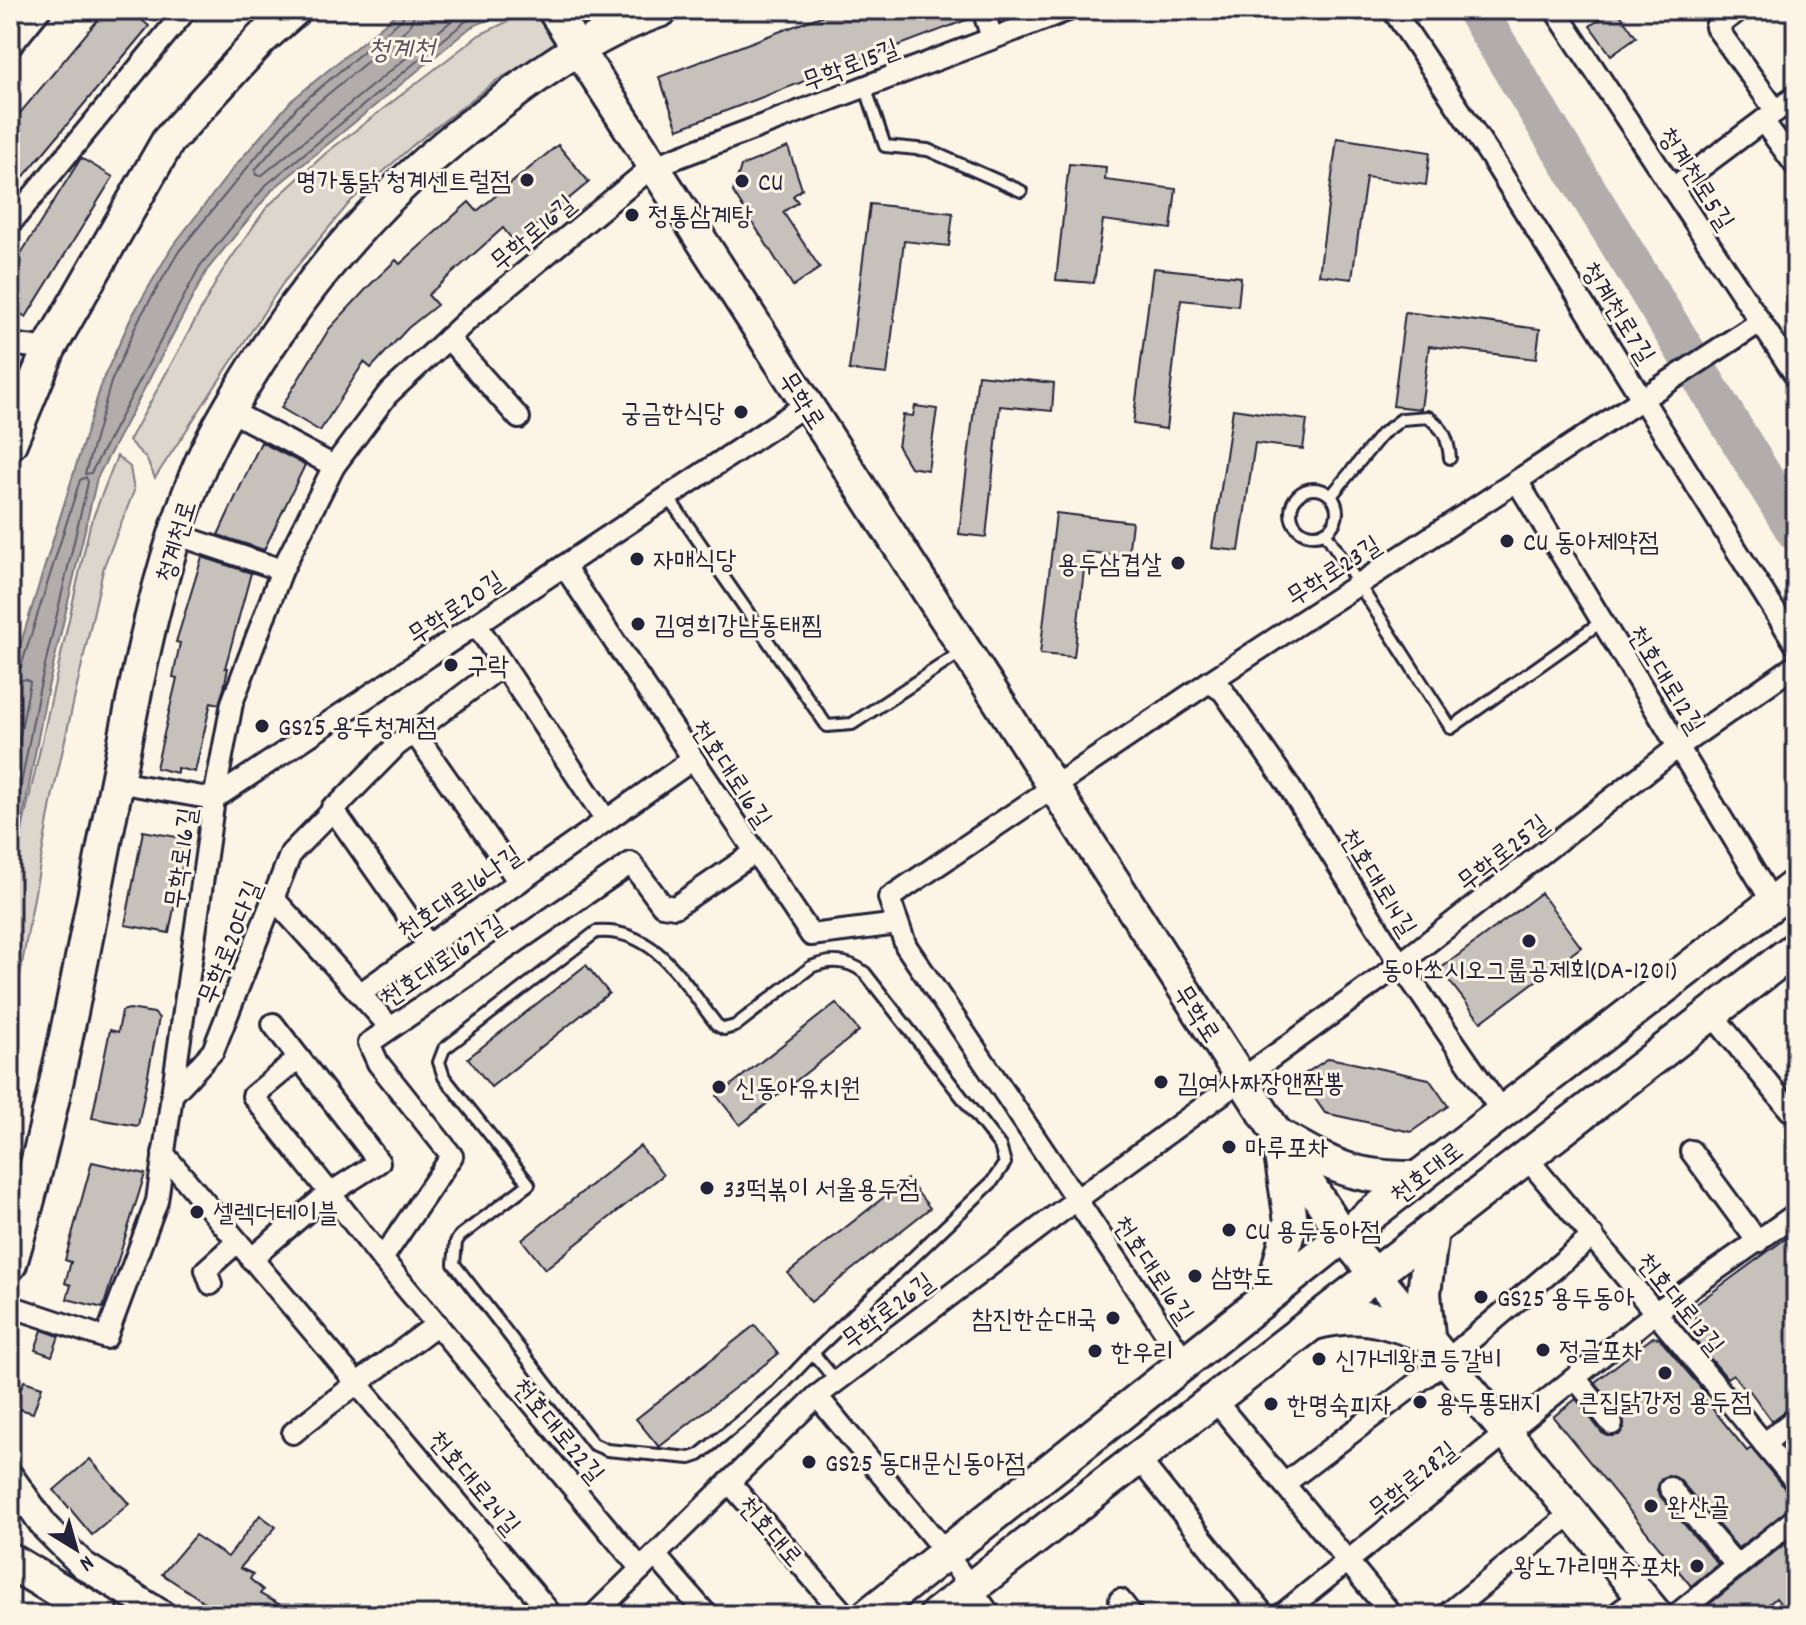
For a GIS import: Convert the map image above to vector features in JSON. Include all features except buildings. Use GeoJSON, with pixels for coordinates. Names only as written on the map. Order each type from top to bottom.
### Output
{"type":"FeatureCollection","features":[{"type":"Feature","properties":{"kind":"highway"},"geometry":{"type":"LineString","coordinates":[[10,1561],[101,1615]]}},
{"type":"Feature","properties":{"kind":"main road"},"geometry":{"type":"LineString","coordinates":[[10,443],[49,349],[168,141],[261,39],[294,10]]}},
{"type":"Feature","properties":{"kind":"main road","name":"청계천로"},"geometry":{"type":"LineString","coordinates":[[10,1264],[40,1152],[144,647],[175,534],[198,470],[229,410],[305,290],[359,226],[564,28],[661,10]]}},
{"type":"Feature","properties":{"kind":"main road","name":"무학로"},"geometry":{"type":"LineString","coordinates":[[564,28],[1343,1236],[1649,1605]]}},
{"type":"Feature","properties":{"kind":"main road","name":"천호대로"},"geometry":{"type":"LineString","coordinates":[[868,1615],[1343,1236],[1784,894]]}},
{"type":"Feature","properties":{"kind":"main road","name":"천호대로"},"geometry":{"type":"LineString","coordinates":[[936,1615],[1796,948]]}},
{"type":"Feature","properties":{"kind":"main road"},"geometry":{"type":"LineString","coordinates":[[1272,1292],[1291,1221],[1284,1145],[1341,1170],[1367,1177],[1418,1178]]}},
{"type":"Feature","properties":{"kind":"main road"},"geometry":{"type":"LineString","coordinates":[[1432,1230],[1424,1293],[1437,1348]]}},
{"type":"Feature","properties":{"kind":"main road"},"geometry":{"type":"LineString","coordinates":[[1311,1324],[1340,1316],[1375,1317],[1437,1348]]}},
{"type":"Feature","properties":{"kind":"street"},"geometry":{"type":"LineString","coordinates":[[10,47],[40,10]]}},
{"type":"Feature","properties":{"kind":"street"},"geometry":{"type":"LineString","coordinates":[[10,224],[186,10]]}},
{"type":"Feature","properties":{"kind":"street"},"geometry":{"type":"LineString","coordinates":[[983,10],[992,38]]}},
{"type":"Feature","properties":{"kind":"street","name":"무학로15길"},"geometry":{"type":"LineString","coordinates":[[652,167],[1068,10]]}},
{"type":"Feature","properties":{"kind":"street","name":"청계천로7길"},"geometry":{"type":"LineString","coordinates":[[1393,10],[1491,157],[1796,645]]}},
{"type":"Feature","properties":{"kind":"street","name":"청계천로5길"},"geometry":{"type":"LineString","coordinates":[[1555,10],[1796,376]]}},
{"type":"Feature","properties":{"kind":"street"},"geometry":{"type":"LineString","coordinates":[[1739,10],[1716,27],[1770,116],[1796,166]]}},
{"type":"Feature","properties":{"kind":"street"},"geometry":{"type":"LineString","coordinates":[[1673,188],[1796,96]]}},
{"type":"Feature","properties":{"kind":"street","name":"무학로16길"},"geometry":{"type":"LineString","coordinates":[[10,1306],[106,1338],[157,1201],[214,799],[232,703],[282,570],[334,466],[387,395],[448,338],[652,167]]}},
{"type":"Feature","properties":{"kind":"street","name":"무학로23길"},"geometry":{"type":"LineString","coordinates":[[1054,789],[1209,682],[1760,322]]}},
{"type":"Feature","properties":{"kind":"street"},"geometry":{"type":"LineString","coordinates":[[448,338],[519,418]]}},
{"type":"Feature","properties":{"kind":"street"},"geometry":{"type":"LineString","coordinates":[[10,344],[49,349]]}},
{"type":"Feature","properties":{"kind":"street","name":"무학로20길"},"geometry":{"type":"LineString","coordinates":[[214,799],[807,404]]}},
{"type":"Feature","properties":{"kind":"street"},"geometry":{"type":"LineString","coordinates":[[229,410],[334,466]]}},
{"type":"Feature","properties":{"kind":"street","name":"천호대로12길"},"geometry":{"type":"LineString","coordinates":[[1517,481],[1678,747],[1784,894]]}},
{"type":"Feature","properties":{"kind":"street"},"geometry":{"type":"LineString","coordinates":[[175,534],[282,570]]}},
{"type":"Feature","properties":{"kind":"street","name":"천호대로16길"},"geometry":{"type":"LineString","coordinates":[[564,566],[811,935],[898,924]]}},
{"type":"Feature","properties":{"kind":"street"},"geometry":{"type":"LineString","coordinates":[[476,624],[606,820]]}},
{"type":"Feature","properties":{"kind":"street","name":"무학로20다길"},"geometry":{"type":"LineString","coordinates":[[172,1095],[213,1051],[291,853],[332,808],[414,732],[503,665]]}},
{"type":"Feature","properties":{"kind":"street","name":"무학로25길"},"geometry":{"type":"LineString","coordinates":[[1242,1081],[1400,964],[1678,747],[1796,665]]}},
{"type":"Feature","properties":{"kind":"street","name":"천호대로14길"},"geometry":{"type":"LineString","coordinates":[[1209,682],[1223,691],[1287,783],[1400,964],[1502,1112]]}},
{"type":"Feature","properties":{"kind":"street"},"geometry":{"type":"LineString","coordinates":[[414,732],[519,882]]}},
{"type":"Feature","properties":{"kind":"street","name":"천호대로16나길"},"geometry":{"type":"LineString","coordinates":[[361,993],[692,760]]}},
{"type":"Feature","properties":{"kind":"street"},"geometry":{"type":"LineString","coordinates":[[117,782],[214,799]]}},
{"type":"Feature","properties":{"kind":"street","name":"천호대로16길"},"geometry":{"type":"LineString","coordinates":[[1054,789],[889,898],[906,946],[1185,1361]]}},
{"type":"Feature","properties":{"kind":"street"},"geometry":{"type":"LineString","coordinates":[[332,808],[428,945]]}},
{"type":"Feature","properties":{"kind":"street","name":"천호대로16가길"},"geometry":{"type":"LineString","coordinates":[[382,1259],[452,1156],[378,1063],[369,1043],[631,863],[662,905],[675,907],[754,853]]}},
{"type":"Feature","properties":{"kind":"street"},"geometry":{"type":"LineString","coordinates":[[274,899],[390,1027]]}},
{"type":"Feature","properties":{"kind":"street"},"geometry":{"type":"LineString","coordinates":[[1711,1013],[1790,1110],[1796,1112]]}},
{"type":"Feature","properties":{"kind":"street"},"geometry":{"type":"LineString","coordinates":[[251,1259],[332,1193],[379,1162],[273,1024]]}},
{"type":"Feature","properties":{"kind":"street","name":"천호대로22길"},"geometry":{"type":"LineString","coordinates":[[299,1058],[253,1096],[437,1324],[648,1562],[707,1615]]}},
{"type":"Feature","properties":{"kind":"street","name":"무학로26길"},"geometry":{"type":"LineString","coordinates":[[594,1615],[817,1396],[1076,1200],[1242,1081]]}},
{"type":"Feature","properties":{"kind":"street"},"geometry":{"type":"LineString","coordinates":[[1691,1151],[1758,1242]]}},
{"type":"Feature","properties":{"kind":"street","name":"천호대로24길"},"geometry":{"type":"LineString","coordinates":[[163,1153],[552,1615]]}},
{"type":"Feature","properties":{"kind":"street","name":"천호대로13길"},"geometry":{"type":"LineString","coordinates":[[1526,1157],[1796,1482]]}},
{"type":"Feature","properties":{"kind":"street","name":"무학로28길"},"geometry":{"type":"LineString","coordinates":[[1281,1615],[1508,1435],[1656,1312],[1796,1214]]}},
{"type":"Feature","properties":{"kind":"street"},"geometry":{"type":"LineString","coordinates":[[1284,1484],[1437,1348],[1593,1236]]}},
{"type":"Feature","properties":{"kind":"street"},"geometry":{"type":"LineString","coordinates":[[211,1284],[206,1270],[237,1242]]}},
{"type":"Feature","properties":{"kind":"street"},"geometry":{"type":"LineString","coordinates":[[293,1433],[437,1324]]}},
{"type":"Feature","properties":{"kind":"street"},"geometry":{"type":"LineString","coordinates":[[1576,1379],[1612,1424]]}},
{"type":"Feature","properties":{"kind":"street"},"geometry":{"type":"LineString","coordinates":[[817,1396],[946,1553],[990,1615]]}},
{"type":"Feature","properties":{"kind":"street"},"geometry":{"type":"LineString","coordinates":[[1214,1399],[1392,1615]]}},
{"type":"Feature","properties":{"kind":"street"},"geometry":{"type":"LineString","coordinates":[[1764,1444],[1796,1418]]}},
{"type":"Feature","properties":{"kind":"street"},"geometry":{"type":"LineString","coordinates":[[1138,1458],[1264,1615]]}},
{"type":"Feature","properties":{"kind":"street"},"geometry":{"type":"LineString","coordinates":[[10,1477],[46,1528],[83,1565],[163,1615]]}},
{"type":"Feature","properties":{"kind":"street","name":"천호대로"},"geometry":{"type":"LineString","coordinates":[[729,1482],[845,1615]]}},
{"type":"Feature","properties":{"kind":"street"},"geometry":{"type":"LineString","coordinates":[[1670,1488],[1737,1566]]}},
{"type":"Feature","properties":{"kind":"street"},"geometry":{"type":"LineString","coordinates":[[1446,1615],[1572,1513]]}},
{"type":"Feature","properties":{"kind":"street"},"geometry":{"type":"LineString","coordinates":[[1676,1615],[1796,1518]]}},
{"type":"Feature","properties":{"kind":"street"},"geometry":{"type":"LineString","coordinates":[[1615,1615],[1649,1605]]}},
{"type":"Feature","properties":{"kind":"lane"},"geometry":{"type":"LineString","coordinates":[[865,86],[885,146],[928,150],[1021,191]]}},
{"type":"Feature","properties":{"kind":"lane"},"geometry":{"type":"LineString","coordinates":[[1331,496],[1382,434],[1402,419],[1428,417],[1440,426],[1448,439],[1450,458]]}},
{"type":"Feature","properties":{"kind":"lane"},"geometry":{"type":"LineString","coordinates":[[1317,488],[1331,496],[1338,510],[1325,532],[1313,535],[1300,530],[1291,511],[1296,497],[1317,488]]}},
{"type":"Feature","properties":{"kind":"lane"},"geometry":{"type":"LineString","coordinates":[[668,497],[827,726],[852,724],[965,650]]}},
{"type":"Feature","properties":{"kind":"lane"},"geometry":{"type":"LineString","coordinates":[[1325,532],[1451,728],[1601,622]]}},
{"type":"Feature","properties":{"kind":"lane"},"geometry":{"type":"LineString","coordinates":[[596,932],[628,935],[650,943],[717,1025],[724,1029],[735,1026],[811,967],[841,962],[859,968],[1000,1146],[1005,1163],[992,1182],[813,1353],[777,1391],[699,1455],[690,1458],[607,1450],[593,1444],[454,1264],[456,1242],[460,1236],[529,1184],[444,1077],[439,1062],[444,1049],[596,932]]}},
{"type":"Feature","properties":{"kind":"lane"},"geometry":{"type":"LineString","coordinates":[[813,1353],[836,1381]]}},
{"type":"Feature","properties":{"kind":"shaded area"},"geometry":{"type":"Polygon","coordinates":[[[532,10],[623,10],[497,80],[413,145],[351,201],[283,283],[155,478],[146,458],[129,441],[221,273],[267,207],[326,153],[479,35],[532,10]]]}},
{"type":"Feature","properties":{"kind":"shaded area"},"geometry":{"type":"Polygon","coordinates":[[[117,456],[130,467],[134,491],[104,566],[52,798],[10,1031],[10,898],[24,821],[90,525],[117,456]]]}},
{"type":"Feature","properties":{"kind":"water","name":"청계천"},"geometry":{"type":"Polygon","coordinates":[[[401,10],[511,10],[471,27],[273,189],[207,270],[97,478],[46,696],[10,886],[10,678],[103,379],[132,316],[172,247],[235,166],[291,101],[401,10]]]}},
{"type":"Feature","properties":{"kind":"waterway"},"geometry":{"type":"LineString","coordinates":[[1476,10],[1796,531]]}},
{"type":"Feature","properties":{"kind":"place","name":"명가통닭 청계센트럴점"},"geometry":{"type":"Point","coordinates":[527,180]}},
{"type":"Feature","properties":{"kind":"place","name":"CU"},"geometry":{"type":"Point","coordinates":[742,181]}},
{"type":"Feature","properties":{"kind":"place","name":"정통삼계탕"},"geometry":{"type":"Point","coordinates":[632,215]}},
{"type":"Feature","properties":{"kind":"place","name":"궁금한식당"},"geometry":{"type":"Point","coordinates":[741,412]}},
{"type":"Feature","properties":{"kind":"place","name":"CU 동아제약점"},"geometry":{"type":"Point","coordinates":[1507,541]}},
{"type":"Feature","properties":{"kind":"place","name":"자매식당"},"geometry":{"type":"Point","coordinates":[637,559]}},
{"type":"Feature","properties":{"kind":"place","name":"용두삼겹살"},"geometry":{"type":"Point","coordinates":[1178,563]}},
{"type":"Feature","properties":{"kind":"place","name":"김영희강남동태찜"},"geometry":{"type":"Point","coordinates":[638,624]}},
{"type":"Feature","properties":{"kind":"place","name":"구락"},"geometry":{"type":"Point","coordinates":[451,665]}},
{"type":"Feature","properties":{"kind":"place","name":"GS25 용두청계점"},"geometry":{"type":"Point","coordinates":[262,726]}},
{"type":"Feature","properties":{"kind":"place","name":"동아쏘시오그룹공제회(DA-1201)"},"geometry":{"type":"Point","coordinates":[1529,941]}},
{"type":"Feature","properties":{"kind":"place","name":"김여사짜장앤짬뽕"},"geometry":{"type":"Point","coordinates":[1161,1082]}},
{"type":"Feature","properties":{"kind":"place","name":"신동아유치원"},"geometry":{"type":"Point","coordinates":[719,1087]}},
{"type":"Feature","properties":{"kind":"place","name":"마루포차"},"geometry":{"type":"Point","coordinates":[1229,1147]}},
{"type":"Feature","properties":{"kind":"place","name":"33떡볶이 서울용두점"},"geometry":{"type":"Point","coordinates":[707,1188]}},
{"type":"Feature","properties":{"kind":"place","name":"셀렉더테이블"},"geometry":{"type":"Point","coordinates":[197,1212]}},
{"type":"Feature","properties":{"kind":"place","name":"CU 용두동아점"},"geometry":{"type":"Point","coordinates":[1229,1230]}},
{"type":"Feature","properties":{"kind":"place","name":"삼학도"},"geometry":{"type":"Point","coordinates":[1195,1276]}},
{"type":"Feature","properties":{"kind":"place","name":"GS25 용두동아"},"geometry":{"type":"Point","coordinates":[1481,1297]}},
{"type":"Feature","properties":{"kind":"place","name":"참진한순대국"},"geometry":{"type":"Point","coordinates":[1113,1318]}},
{"type":"Feature","properties":{"kind":"place","name":"정글포차"},"geometry":{"type":"Point","coordinates":[1543,1350]}},
{"type":"Feature","properties":{"kind":"place","name":"한우리"},"geometry":{"type":"Point","coordinates":[1095,1351]}},
{"type":"Feature","properties":{"kind":"place","name":"신가네왕코등갈비"},"geometry":{"type":"Point","coordinates":[1319,1359]}},
{"type":"Feature","properties":{"kind":"place","name":"큰집닭강정 용두점"},"geometry":{"type":"Point","coordinates":[1665,1373]}},
{"type":"Feature","properties":{"kind":"place","name":"용두똥돼지"},"geometry":{"type":"Point","coordinates":[1420,1402]}},
{"type":"Feature","properties":{"kind":"place","name":"한명숙피자"},"geometry":{"type":"Point","coordinates":[1271,1404]}},
{"type":"Feature","properties":{"kind":"place","name":"GS25 동대문신동아점"},"geometry":{"type":"Point","coordinates":[809,1462]}},
{"type":"Feature","properties":{"kind":"place","name":"완산골"},"geometry":{"type":"Point","coordinates":[1651,1506]}},
{"type":"Feature","properties":{"kind":"place","name":"왕노가리맥주포차"},"geometry":{"type":"Point","coordinates":[1697,1566]}}]}
